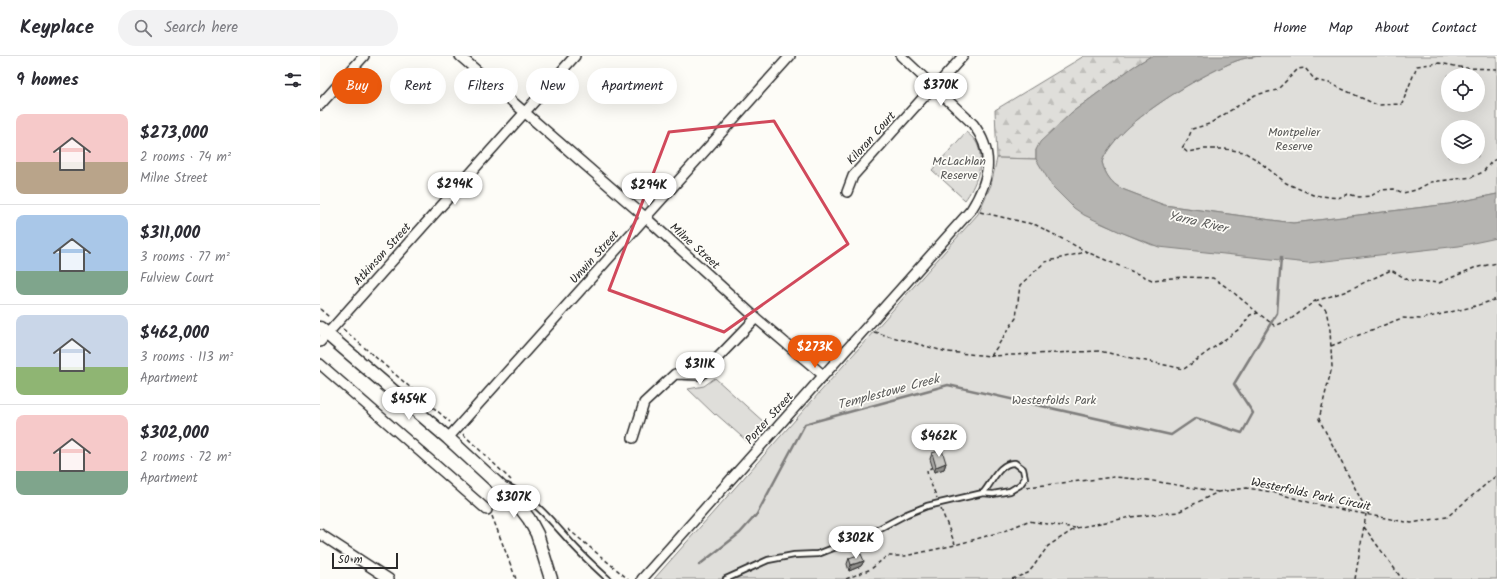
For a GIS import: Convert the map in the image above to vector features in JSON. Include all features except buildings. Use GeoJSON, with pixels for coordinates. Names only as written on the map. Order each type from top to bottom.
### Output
{"type":"FeatureCollection","features":[{"type":"Feature","properties":{"kind":"main road"},"geometry":{"type":"LineString","coordinates":[[322,335],[448,438],[498,482],[513,498],[529,519],[541,544],[551,576]]}},
{"type":"Feature","properties":{"kind":"street"},"geometry":{"type":"LineString","coordinates":[[320,105],[364,56]]}},
{"type":"Feature","properties":{"kind":"street","name":"Milne Street"},"geometry":{"type":"LineString","coordinates":[[460,56],[645,217],[756,318],[823,375]]}},
{"type":"Feature","properties":{"kind":"street","name":"Atkinson Street"},"geometry":{"type":"LineString","coordinates":[[322,335],[336,323],[575,56]]}},
{"type":"Feature","properties":{"kind":"street","name":"Unwin Street"},"geometry":{"type":"LineString","coordinates":[[448,438],[790,56]]}},
{"type":"Feature","properties":{"kind":"street","name":"Porter Street"},"geometry":{"type":"LineString","coordinates":[[642,579],[971,210],[984,184],[988,166],[987,155],[981,134],[973,124],[901,56]]}},
{"type":"Feature","properties":{"kind":"street","name":"Kiloran Court"},"geometry":{"type":"LineString","coordinates":[[847,192],[853,176],[930,90],[963,56]]}},
{"type":"Feature","properties":{"kind":"street"},"geometry":{"type":"LineString","coordinates":[[633,438],[644,404],[675,374],[701,375],[756,318]]}},
{"type":"Feature","properties":{"kind":"street"},"geometry":{"type":"LineString","coordinates":[[320,364],[487,510]]}},
{"type":"Feature","properties":{"kind":"street"},"geometry":{"type":"LineString","coordinates":[[320,534],[389,579]]}},
{"type":"Feature","properties":{"kind":"lane"},"geometry":{"type":"LineString","coordinates":[[726,579],[772,559],[794,555],[818,554],[869,534],[919,509],[983,494],[999,493],[1015,488],[1024,480],[1025,474],[1020,466],[1011,463],[1001,468],[983,494]]}},
{"type":"Feature","properties":{"kind":"lane"},"geometry":{"type":"LineString","coordinates":[[498,482],[517,492],[538,507],[574,546],[608,579]]}},
{"type":"Feature","properties":{"kind":"path"},"geometry":{"type":"LineString","coordinates":[[1497,69],[1465,68],[1439,63],[1417,66],[1402,104],[1377,105],[1329,83],[1315,80],[1305,68],[1298,69],[1277,90],[1255,95],[1210,124],[1192,129],[1182,148],[1187,152],[1203,149],[1244,152],[1257,160],[1286,183],[1313,195],[1338,198],[1348,194],[1359,197],[1372,196],[1381,190],[1394,189],[1403,194],[1416,190],[1431,182],[1472,177],[1483,172],[1492,161],[1497,159]]}},
{"type":"Feature","properties":{"kind":"path"},"geometry":{"type":"LineString","coordinates":[[971,210],[1036,225],[1087,252],[1152,280],[1183,277],[1212,278],[1228,288],[1275,326],[1291,318],[1315,301],[1344,292],[1391,270],[1408,280],[1439,283],[1474,268],[1497,263]]}},
{"type":"Feature","properties":{"kind":"path"},"geometry":{"type":"LineString","coordinates":[[991,356],[1016,318],[1020,285],[1045,262],[1087,252]]}},
{"type":"Feature","properties":{"kind":"path"},"geometry":{"type":"LineString","coordinates":[[1331,346],[1402,318],[1421,319],[1472,307],[1497,299]]}},
{"type":"Feature","properties":{"kind":"path"},"geometry":{"type":"LineString","coordinates":[[1315,301],[1326,310],[1330,330],[1332,367],[1319,419],[1369,515]]}},
{"type":"Feature","properties":{"kind":"path"},"geometry":{"type":"LineString","coordinates":[[320,309],[457,427],[509,478],[515,482]]}},
{"type":"Feature","properties":{"kind":"path"},"geometry":{"type":"LineString","coordinates":[[864,330],[947,352],[991,356],[1099,351],[1184,369],[1242,328],[1250,315],[1258,313]]}},
{"type":"Feature","properties":{"kind":"path","name":"Westerfolds Park Circuit"},"geometry":{"type":"LineString","coordinates":[[1012,579],[1028,573],[1048,546],[1076,528],[1131,518],[1178,512],[1218,492],[1247,488],[1266,491],[1323,506],[1411,523],[1447,517],[1497,475]]}},
{"type":"Feature","properties":{"kind":"path"},"geometry":{"type":"LineString","coordinates":[[1015,488],[1115,477],[1147,480],[1218,492]]}},
{"type":"Feature","properties":{"kind":"path"},"geometry":{"type":"LineString","coordinates":[[487,510],[495,523],[516,579]]}},
{"type":"Feature","properties":{"kind":"path"},"geometry":{"type":"LineString","coordinates":[[1355,579],[1366,514]]}},
{"type":"Feature","properties":{"kind":"path"},"geometry":{"type":"LineString","coordinates":[[846,579],[871,569],[887,556],[905,556],[955,545],[1004,531],[1028,521],[1076,528]]}},
{"type":"Feature","properties":{"kind":"path"},"geometry":{"type":"LineString","coordinates":[[1364,527],[1402,579]]}},
{"type":"Feature","properties":{"kind":"path"},"geometry":{"type":"LineString","coordinates":[[567,528],[628,579]]}},
{"type":"Feature","properties":{"kind":"path"},"geometry":{"type":"LineString","coordinates":[[950,532],[955,545]]}},
{"type":"Feature","properties":{"kind":"highlighted area"},"geometry":{"type":"Polygon","coordinates":[[[774,121],[848,244],[724,332],[609,290],[669,132],[774,121]]]}},
{"type":"Feature","properties":{"kind":"green space"},"geometry":{"type":"Polygon","coordinates":[[[1084,56],[1151,56],[1133,67],[1071,113],[1036,150],[1036,159],[997,158],[995,110],[1084,56]]]}},
{"type":"Feature","properties":{"kind":"green space","name":"Montpelier Reserve"},"geometry":{"type":"Polygon","coordinates":[[[1260,56],[1497,56],[1497,194],[1449,204],[1293,223],[1164,205],[1122,189],[1112,181],[1102,162],[1110,148],[1140,117],[1181,89],[1202,77],[1239,60],[1260,56]]]}},
{"type":"Feature","properties":{"kind":"green space","name":"McLachlan Reserve"},"geometry":{"type":"Polygon","coordinates":[[[966,132],[977,144],[980,153],[980,167],[975,182],[965,200],[932,170],[966,132]]]}},
{"type":"Feature","properties":{"kind":"green space","name":"Westerfolds Park"},"geometry":{"type":"Polygon","coordinates":[[[997,158],[1036,159],[1100,223],[1152,245],[1497,237],[1497,579],[654,579],[978,214],[991,185],[997,158]]]}},
{"type":"Feature","properties":{"kind":"green space"},"geometry":{"type":"Polygon","coordinates":[[[715,378],[766,424],[749,443],[716,414],[715,415],[688,389],[704,386],[715,378]]]}},
{"type":"Feature","properties":{"kind":"water","name":"Yarra River"},"geometry":{"type":"Polygon","coordinates":[[[1151,56],[1260,56],[1239,60],[1202,77],[1181,89],[1140,117],[1123,133],[1110,148],[1102,162],[1109,178],[1122,189],[1164,205],[1293,223],[1449,204],[1497,194],[1497,238],[1459,246],[1308,263],[1159,247],[1118,231],[1084,215],[1074,208],[1052,186],[1036,159],[1036,150],[1040,142],[1071,113],[1133,67],[1151,56]]]}},
{"type":"Feature","properties":{"kind":"waterway","name":"Templestowe Creek"},"geometry":{"type":"LineString","coordinates":[[699,565],[740,533],[757,514],[805,424],[948,385],[1171,435],[1196,418],[1242,433],[1253,413],[1234,384],[1277,313],[1281,257]]}}]}
